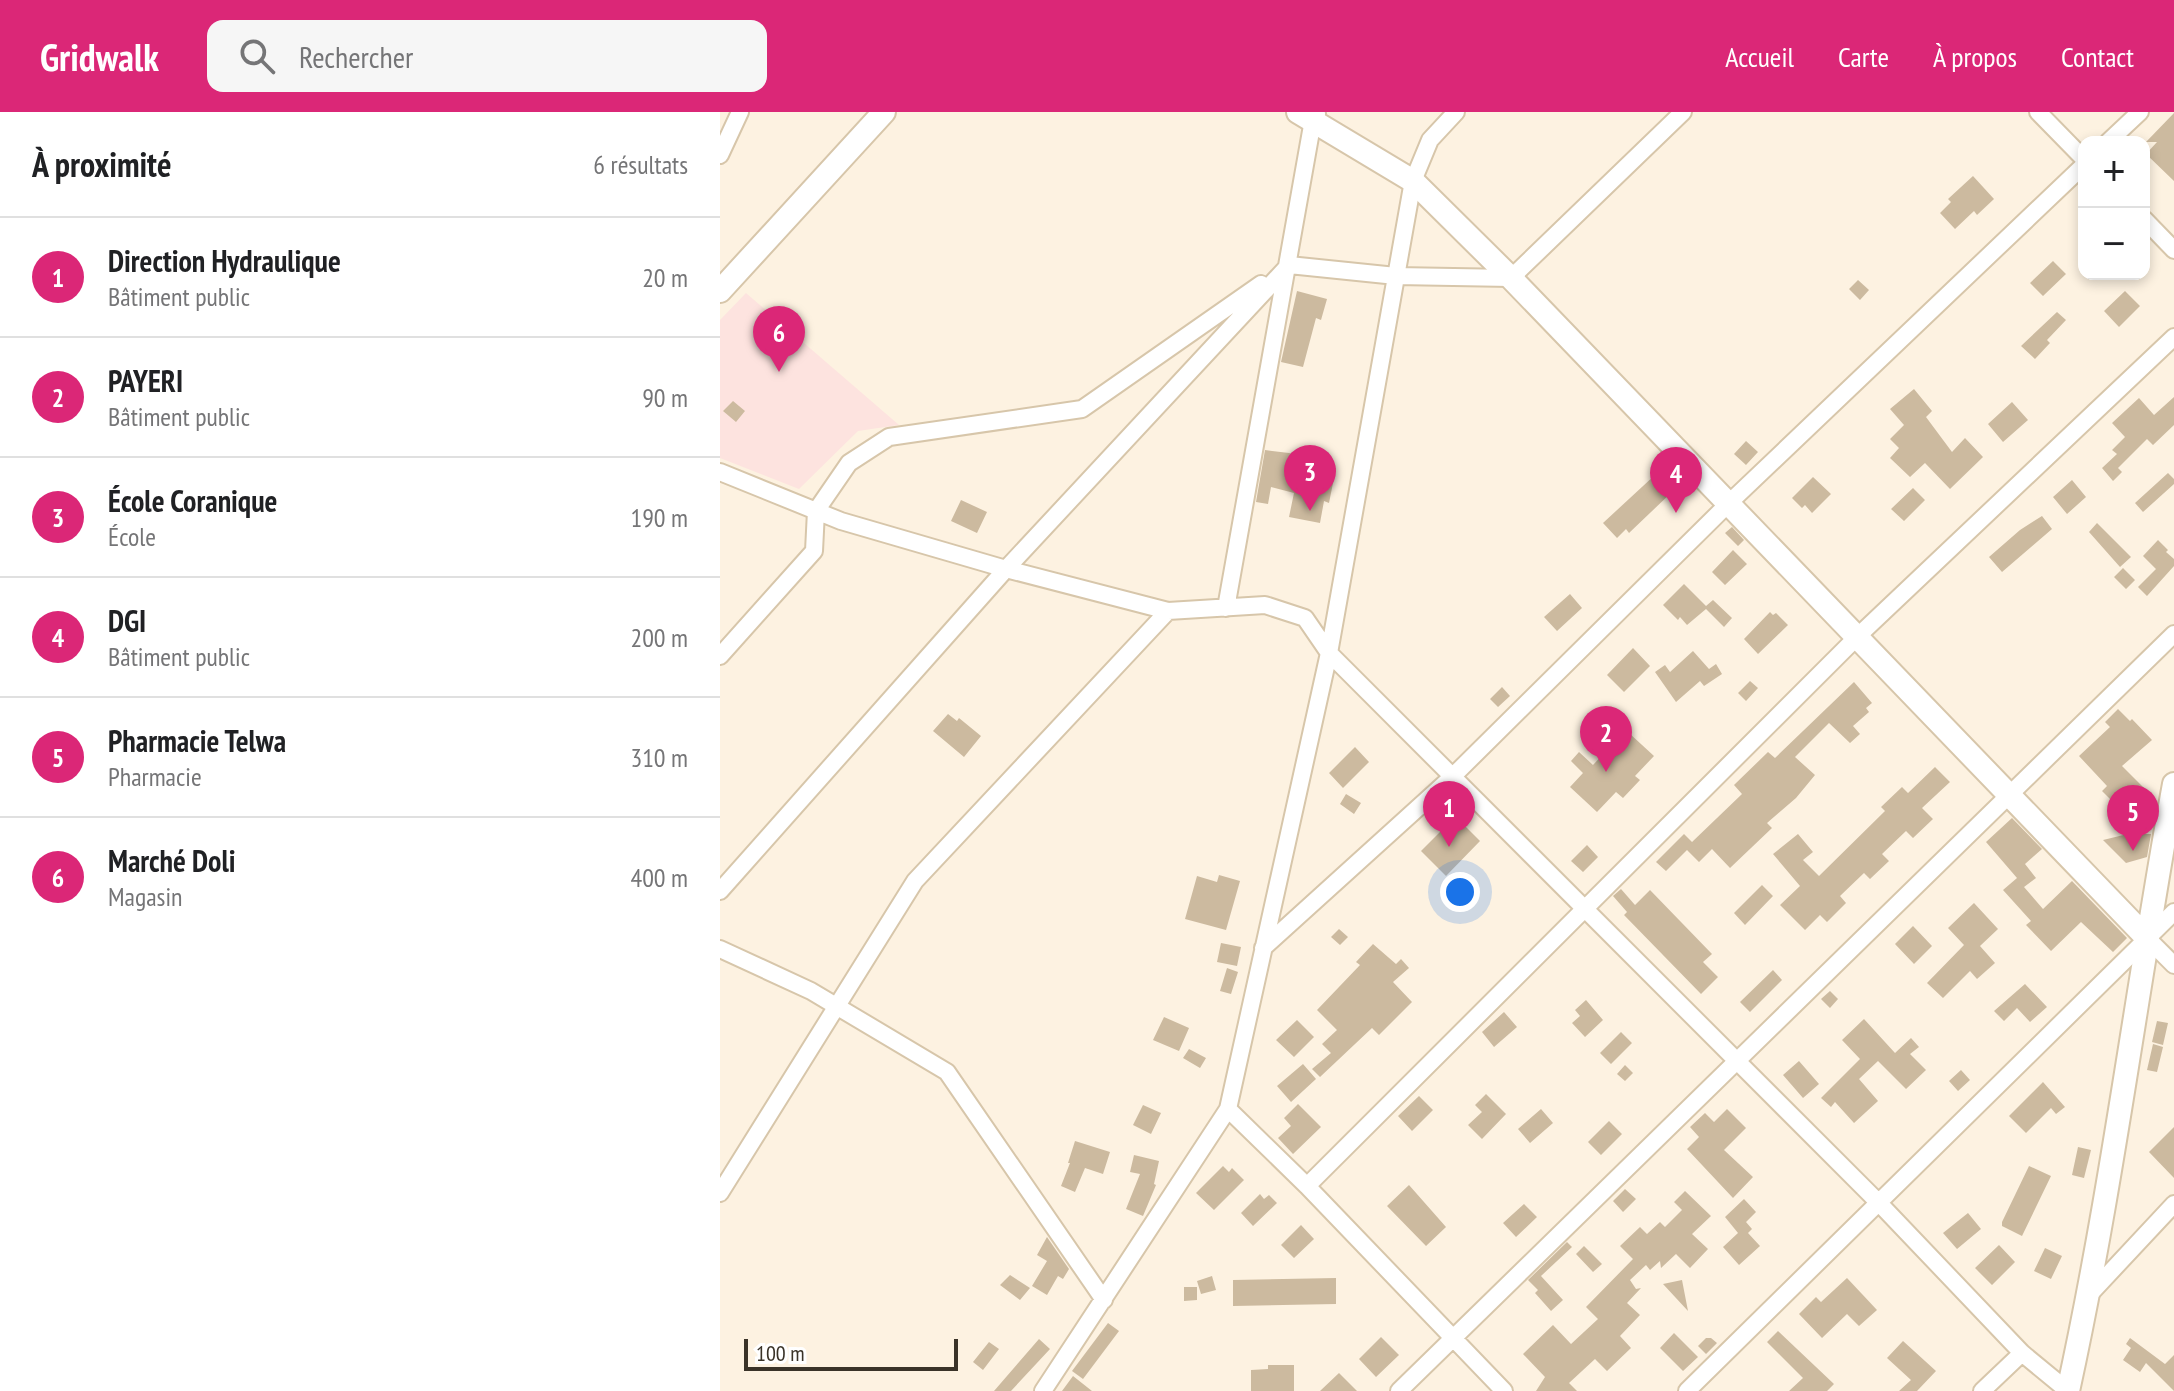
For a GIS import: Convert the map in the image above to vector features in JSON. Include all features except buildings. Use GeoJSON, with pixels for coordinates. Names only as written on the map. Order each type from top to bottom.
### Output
{"type":"FeatureCollection","features":[{"type":"Feature","properties":{"kind":"street"},"geometry":{"type":"LineString","coordinates":[[720,155],[740,112]]}},
{"type":"Feature","properties":{"kind":"street"},"geometry":{"type":"LineString","coordinates":[[720,291],[884,112]]}},
{"type":"Feature","properties":{"kind":"street"},"geometry":{"type":"LineString","coordinates":[[1043,1391],[1228,1109],[1329,653],[1413,181],[1430,140],[1456,112]]}},
{"type":"Feature","properties":{"kind":"street"},"geometry":{"type":"LineString","coordinates":[[720,656],[814,551],[816,511],[849,463],[889,437],[1082,409],[1289,265],[1396,276],[1511,278],[1683,112]]}},
{"type":"Feature","properties":{"kind":"street"},"geometry":{"type":"LineString","coordinates":[[2038,112],[2078,153]]}},
{"type":"Feature","properties":{"kind":"street"},"geometry":{"type":"LineString","coordinates":[[2114,136],[2140,112]]}},
{"type":"Feature","properties":{"kind":"street"},"geometry":{"type":"LineString","coordinates":[[1226,608],[1289,265],[1310,115],[1413,181],[1511,278],[2174,965]]}},
{"type":"Feature","properties":{"kind":"street"},"geometry":{"type":"LineString","coordinates":[[1263,948],[1452,777],[1729,503],[2078,171]]}},
{"type":"Feature","properties":{"kind":"street"},"geometry":{"type":"LineString","coordinates":[[2150,225],[2174,250]]}},
{"type":"Feature","properties":{"kind":"street"},"geometry":{"type":"LineString","coordinates":[[720,891],[1006,569],[1289,265]]}},
{"type":"Feature","properties":{"kind":"street"},"geometry":{"type":"LineString","coordinates":[[1307,1186],[1857,637],[2174,337]]}},
{"type":"Feature","properties":{"kind":"street"},"geometry":{"type":"LineString","coordinates":[[720,472],[841,521],[1006,569],[1168,611],[1265,605],[1305,618],[1329,653],[1879,1203],[2022,1353],[2068,1391],[2089,1295],[2146,937],[2174,784]]}},
{"type":"Feature","properties":{"kind":"street"},"geometry":{"type":"LineString","coordinates":[[720,1193],[915,881],[1168,611]]}},
{"type":"Feature","properties":{"kind":"street"},"geometry":{"type":"LineString","coordinates":[[1399,1391],[2174,634]]}},
{"type":"Feature","properties":{"kind":"street"},"geometry":{"type":"LineString","coordinates":[[1687,1391],[2174,912]]}},
{"type":"Feature","properties":{"kind":"street"},"geometry":{"type":"LineString","coordinates":[[720,949],[811,991],[947,1072],[1104,1300]]}},
{"type":"Feature","properties":{"kind":"street"},"geometry":{"type":"LineString","coordinates":[[1228,1109],[1307,1186],[1504,1391]]}},
{"type":"Feature","properties":{"kind":"street"},"geometry":{"type":"LineString","coordinates":[[2089,1295],[2174,1204]]}},
{"type":"Feature","properties":{"kind":"street"},"geometry":{"type":"LineString","coordinates":[[1982,1391],[2022,1353]]}},
{"type":"Feature","properties":{"kind":"shaded area"},"geometry":{"type":"Polygon","coordinates":[[[746,293],[899,425],[858,431],[799,489],[720,458],[720,320],[746,293]]]}},
{"type":"Feature","properties":{"kind":"place","name":"Marché Doli"},"geometry":{"type":"Point","coordinates":[779,372]}},
{"type":"Feature","properties":{"kind":"place","name":"École Coranique"},"geometry":{"type":"Point","coordinates":[1310,511]}},
{"type":"Feature","properties":{"kind":"place","name":"DGI"},"geometry":{"type":"Point","coordinates":[1676,513]}},
{"type":"Feature","properties":{"kind":"place","name":"PAYERI"},"geometry":{"type":"Point","coordinates":[1606,772]}},
{"type":"Feature","properties":{"kind":"place","name":"Direction Hydraulique"},"geometry":{"type":"Point","coordinates":[1449,847]}},
{"type":"Feature","properties":{"kind":"place","name":"Pharmacie Telwa"},"geometry":{"type":"Point","coordinates":[2133,851]}}]}
